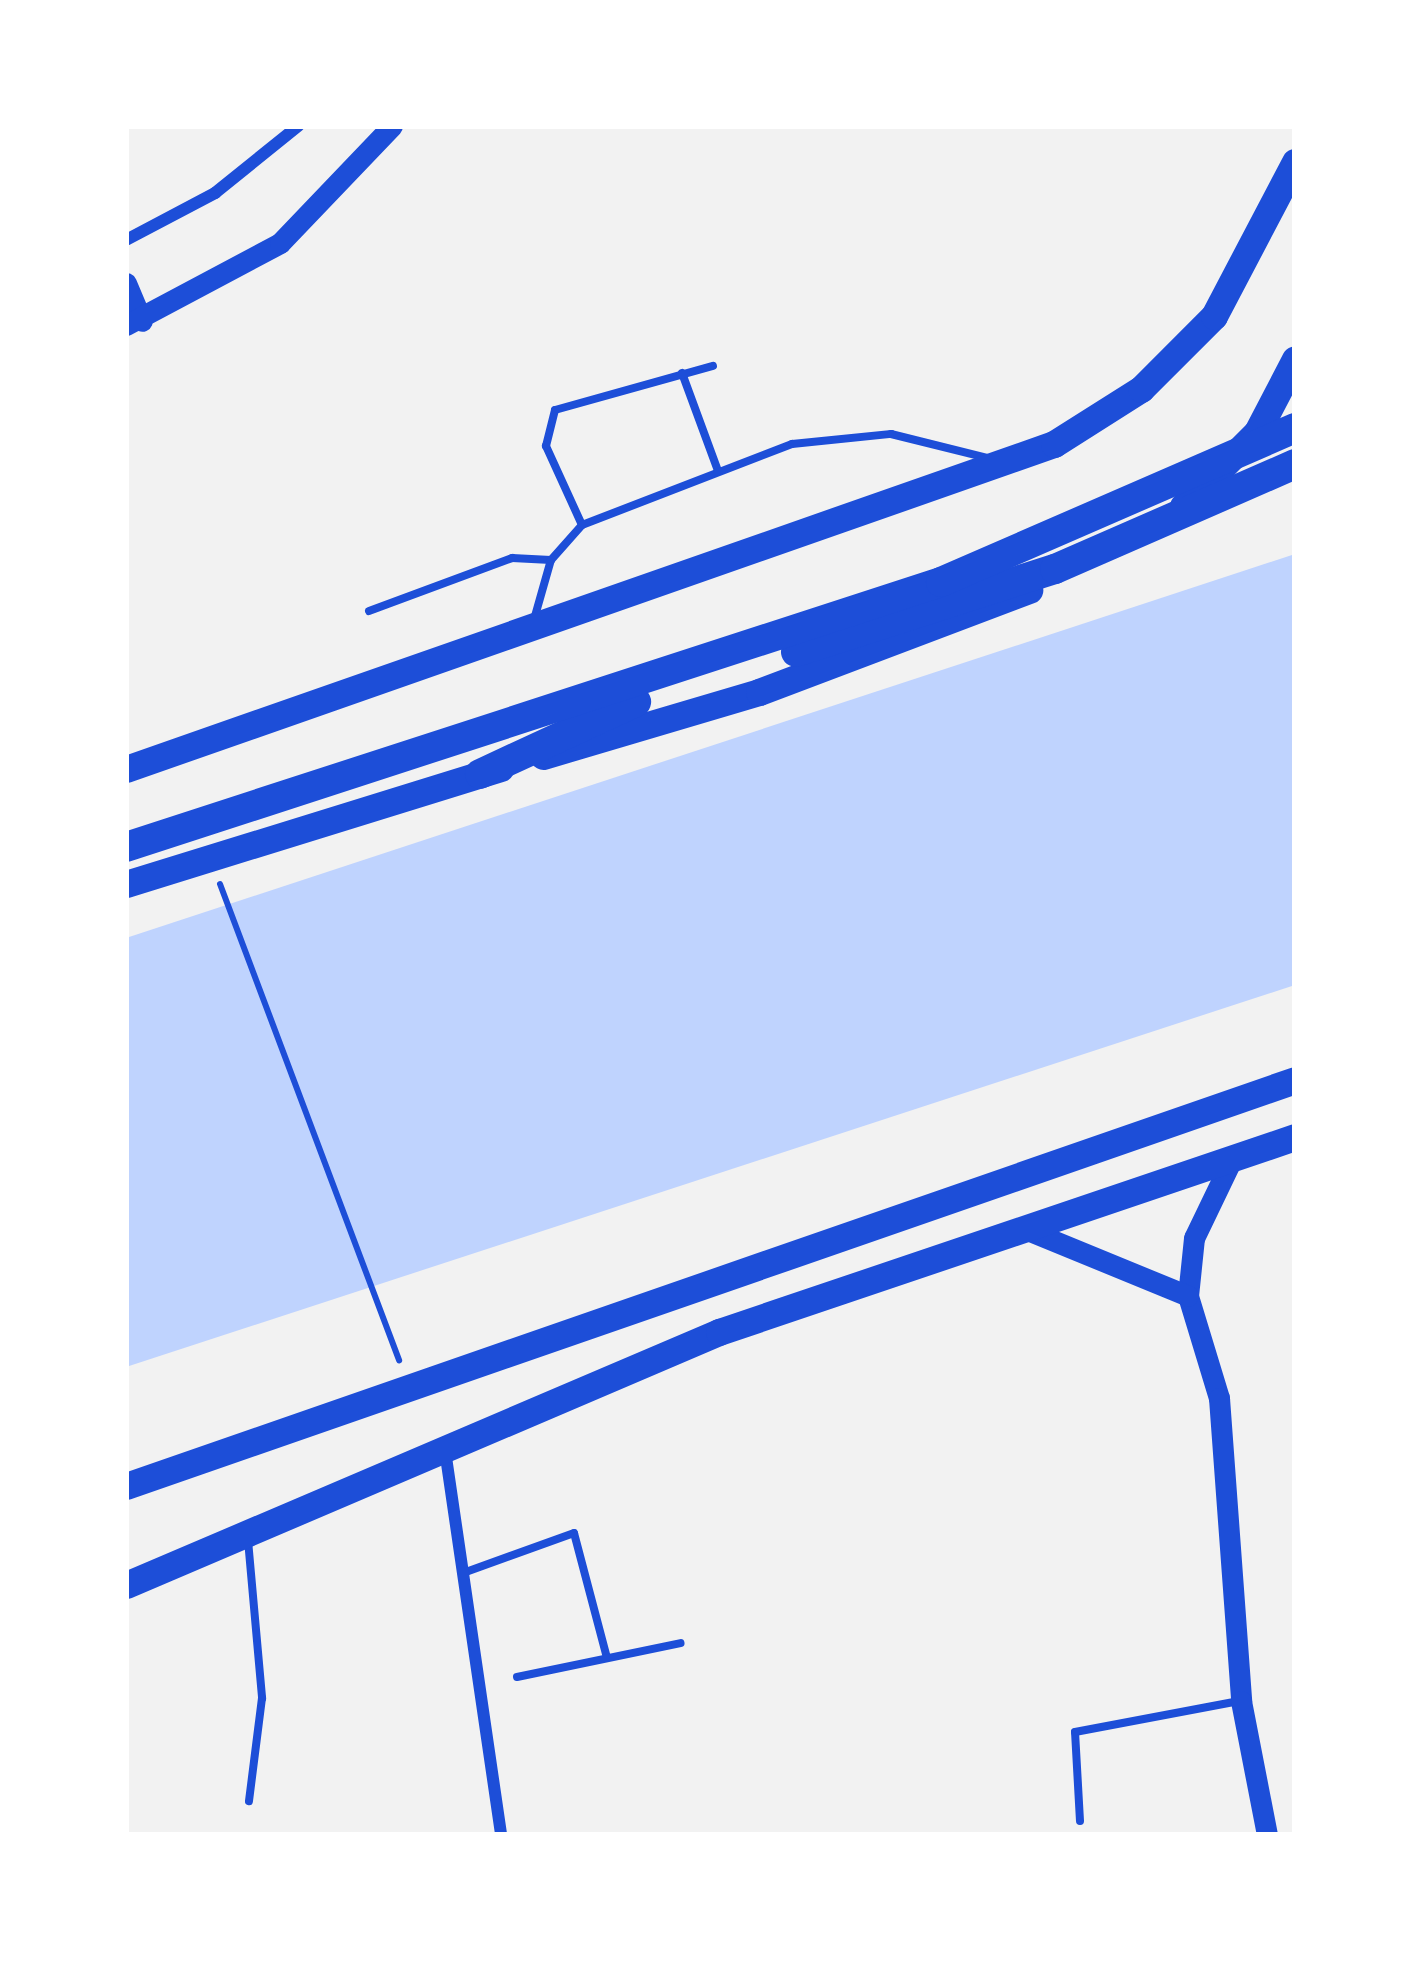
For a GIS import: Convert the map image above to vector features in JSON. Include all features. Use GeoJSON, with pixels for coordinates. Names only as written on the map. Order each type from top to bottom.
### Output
{"type":"FeatureCollection","features":[{"type":"Feature","properties":{"kind":"highway"},"geometry":{"type":"LineString","coordinates":[[126,847],[941,582],[1295,428]]}},
{"type":"Feature","properties":{"kind":"highway"},"geometry":{"type":"LineString","coordinates":[[481,774],[684,687],[1055,569],[1295,464]]}},
{"type":"Feature","properties":{"kind":"main road"},"geometry":{"type":"LineString","coordinates":[[126,769],[1006,464],[1099,419],[1179,354],[1244,274],[1295,162]]}},
{"type":"Feature","properties":{"kind":"main road"},"geometry":{"type":"LineString","coordinates":[[126,884],[779,686],[1080,569],[1205,490],[1257,432],[1295,359]]}},
{"type":"Feature","properties":{"kind":"main road"},"geometry":{"type":"LineString","coordinates":[[126,1486],[1295,1080]]}},
{"type":"Feature","properties":{"kind":"main road"},"geometry":{"type":"LineString","coordinates":[[126,1585],[444,1442],[719,1332],[1295,1137]]}},
{"type":"Feature","properties":{"kind":"street"},"geometry":{"type":"LineString","coordinates":[[126,240],[215,193],[281,133],[298,126]]}},
{"type":"Feature","properties":{"kind":"street"},"geometry":{"type":"LineString","coordinates":[[126,283],[134,322],[280,243],[392,126]]}},
{"type":"Feature","properties":{"kind":"street"},"geometry":{"type":"LineString","coordinates":[[1233,1157],[1203,1209],[1188,1296],[1224,1435],[1240,1701],[1267,1835]]}},
{"type":"Feature","properties":{"kind":"street"},"geometry":{"type":"LineString","coordinates":[[1025,1229],[1188,1296]]}},
{"type":"Feature","properties":{"kind":"street"},"geometry":{"type":"LineString","coordinates":[[444,1442],[501,1835]]}},
{"type":"Feature","properties":{"kind":"lane"},"geometry":{"type":"LineString","coordinates":[[582,525],[547,446],[555,410],[713,366]]}},
{"type":"Feature","properties":{"kind":"lane"},"geometry":{"type":"LineString","coordinates":[[682,373],[718,471]]}},
{"type":"Feature","properties":{"kind":"lane"},"geometry":{"type":"LineString","coordinates":[[535,630],[551,560],[582,525],[792,444],[891,434],[1006,464]]}},
{"type":"Feature","properties":{"kind":"lane"},"geometry":{"type":"LineString","coordinates":[[369,611],[512,558],[551,560]]}},
{"type":"Feature","properties":{"kind":"lane"},"geometry":{"type":"LineString","coordinates":[[247,1532],[262,1698],[249,1801]]}},
{"type":"Feature","properties":{"kind":"lane"},"geometry":{"type":"LineString","coordinates":[[463,1573],[574,1533],[607,1658]]}},
{"type":"Feature","properties":{"kind":"lane"},"geometry":{"type":"LineString","coordinates":[[517,1677],[681,1643]]}},
{"type":"Feature","properties":{"kind":"lane"},"geometry":{"type":"LineString","coordinates":[[1080,1821],[1075,1732],[1240,1701]]}},
{"type":"Feature","properties":{"kind":"path"},"geometry":{"type":"LineString","coordinates":[[226,897],[399,1360]]}},
{"type":"Feature","properties":{"kind":"water"},"geometry":{"type":"Polygon","coordinates":[[[1295,554],[1295,985],[126,1367],[126,938],[1295,554]]]}}]}
